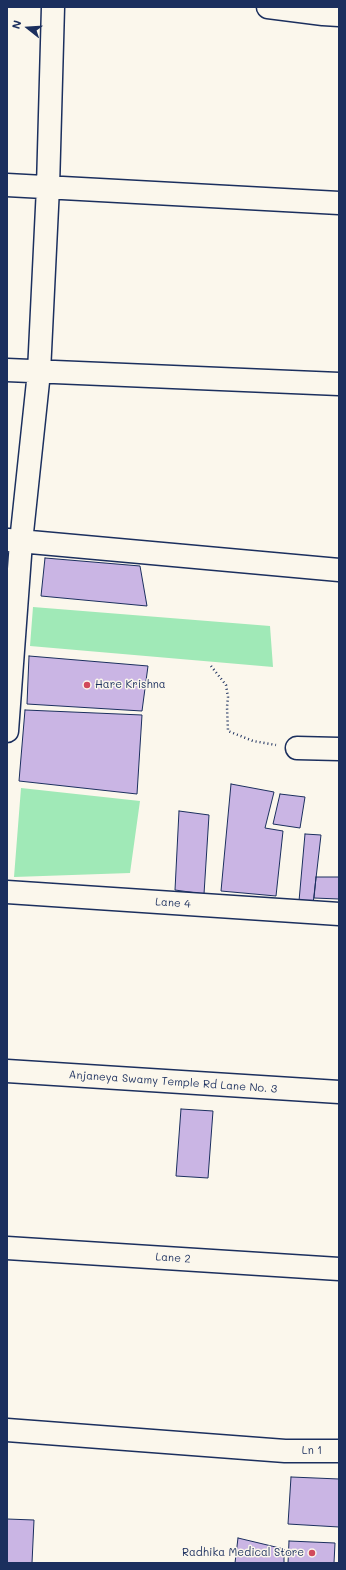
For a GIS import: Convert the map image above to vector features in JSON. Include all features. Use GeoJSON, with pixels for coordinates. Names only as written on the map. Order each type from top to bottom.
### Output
{"type":"FeatureCollection","features":[{"type":"Feature","properties":{"kind":"street"},"geometry":{"type":"LineString","coordinates":[[7,734],[14,541],[39,372],[48,187],[53,7]]}},
{"type":"Feature","properties":{"kind":"street"},"geometry":{"type":"LineString","coordinates":[[268,7],[339,15]]}},
{"type":"Feature","properties":{"kind":"street"},"geometry":{"type":"LineString","coordinates":[[7,185],[339,203]]}},
{"type":"Feature","properties":{"kind":"street"},"geometry":{"type":"LineString","coordinates":[[7,370],[339,384]]}},
{"type":"Feature","properties":{"kind":"street"},"geometry":{"type":"LineString","coordinates":[[14,541],[339,570]]}},
{"type":"Feature","properties":{"kind":"street"},"geometry":{"type":"LineString","coordinates":[[290,747],[339,749]]}},
{"type":"Feature","properties":{"kind":"street","name":"Lane 4"},"geometry":{"type":"LineString","coordinates":[[7,892],[339,914]]}},
{"type":"Feature","properties":{"kind":"street","name":"Anjaneya Swamy Temple Rd Lane No. 3"},"geometry":{"type":"LineString","coordinates":[[7,1072],[339,1092]]}},
{"type":"Feature","properties":{"kind":"street","name":"Lane 2"},"geometry":{"type":"LineString","coordinates":[[7,1248],[339,1269]]}},
{"type":"Feature","properties":{"kind":"street","name":"Ln 1"},"geometry":{"type":"LineString","coordinates":[[7,1430],[285,1450],[339,1451]]}},
{"type":"Feature","properties":{"kind":"path"},"geometry":{"type":"LineString","coordinates":[[212,666],[226,686],[228,697],[228,730],[253,741],[290,747]]}},
{"type":"Feature","properties":{"kind":"green space"},"geometry":{"type":"Polygon","coordinates":[[[33,607],[270,626],[273,667],[30,646],[33,607]]]}},
{"type":"Feature","properties":{"kind":"green space"},"geometry":{"type":"Polygon","coordinates":[[[21,788],[140,801],[130,873],[14,877],[21,788]]]}},
{"type":"Feature","properties":{"kind":"building"},"geometry":{"type":"Polygon","coordinates":[[[45,558],[140,566],[147,606],[41,596],[45,558]]]}},
{"type":"Feature","properties":{"kind":"building","name":"Hare Krishna"},"geometry":{"type":"Polygon","coordinates":[[[29,656],[148,666],[142,711],[27,704],[29,656]]]}},
{"type":"Feature","properties":{"kind":"building"},"geometry":{"type":"Polygon","coordinates":[[[25,710],[142,715],[137,794],[19,781],[25,710]]]}},
{"type":"Feature","properties":{"kind":"building"},"geometry":{"type":"Polygon","coordinates":[[[231,784],[274,792],[265,828],[283,831],[276,896],[221,891],[231,784]]]}},
{"type":"Feature","properties":{"kind":"building"},"geometry":{"type":"Polygon","coordinates":[[[280,794],[305,797],[300,828],[273,824],[280,794]]]}},
{"type":"Feature","properties":{"kind":"building"},"geometry":{"type":"Polygon","coordinates":[[[179,811],[209,815],[204,894],[175,890],[179,811]]]}},
{"type":"Feature","properties":{"kind":"building"},"geometry":{"type":"Polygon","coordinates":[[[305,834],[321,835],[313,904],[299,901],[305,834]]]}},
{"type":"Feature","properties":{"kind":"building"},"geometry":{"type":"Polygon","coordinates":[[[316,877],[339,877],[339,899],[314,898],[316,877]]]}},
{"type":"Feature","properties":{"kind":"building"},"geometry":{"type":"Polygon","coordinates":[[[181,1109],[213,1111],[208,1178],[176,1176],[181,1109]]]}},
{"type":"Feature","properties":{"kind":"building"},"geometry":{"type":"Polygon","coordinates":[[[291,1477],[339,1479],[339,1527],[288,1524],[291,1477]]]}},
{"type":"Feature","properties":{"kind":"building"},"geometry":{"type":"Polygon","coordinates":[[[7,1519],[34,1520],[32,1563],[7,1563],[7,1519]]]}},
{"type":"Feature","properties":{"kind":"building"},"geometry":{"type":"Polygon","coordinates":[[[238,1538],[284,1549],[284,1563],[235,1563],[238,1538]]]}},
{"type":"Feature","properties":{"kind":"building","name":"Radhika Medical Store"},"geometry":{"type":"Polygon","coordinates":[[[289,1541],[335,1543],[334,1563],[288,1563],[289,1541]]]}},
{"type":"Feature","properties":{"kind":"place","name":"Hare Krishna"},"geometry":{"type":"Point","coordinates":[87,685]}},
{"type":"Feature","properties":{"kind":"place","name":"Radhika Medical Store"},"geometry":{"type":"Point","coordinates":[312,1553]}}]}
